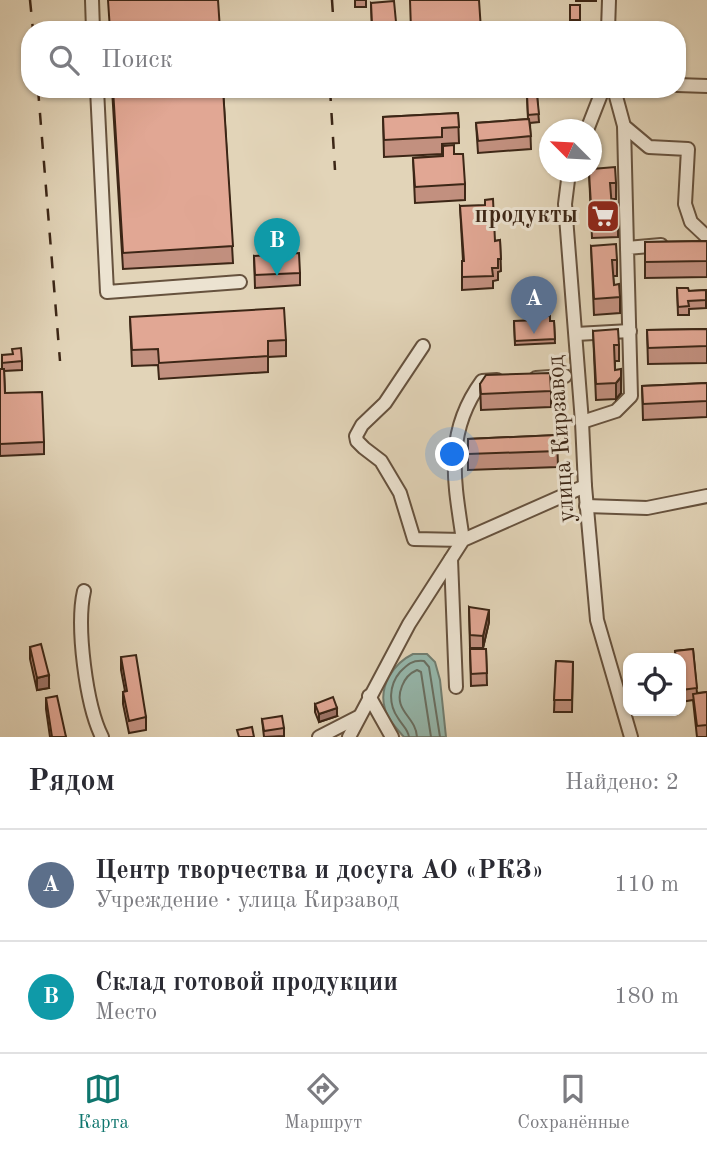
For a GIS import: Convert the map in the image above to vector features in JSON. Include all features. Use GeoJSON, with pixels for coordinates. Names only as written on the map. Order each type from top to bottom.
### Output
{"type":"FeatureCollection","features":[{"type":"Feature","properties":{"kind":"street"},"geometry":{"type":"LineString","coordinates":[[92,0],[93,21]]}},
{"type":"Feature","properties":{"kind":"street"},"geometry":{"type":"LineString","coordinates":[[609,21],[610,0]]}},
{"type":"Feature","properties":{"kind":"street"},"geometry":{"type":"LineString","coordinates":[[686,85],[707,86]]}},
{"type":"Feature","properties":{"kind":"street"},"geometry":{"type":"LineString","coordinates":[[97,98],[107,292],[240,282]]}},
{"type":"Feature","properties":{"kind":"street"},"geometry":{"type":"LineString","coordinates":[[592,119],[603,98]]}},
{"type":"Feature","properties":{"kind":"street"},"geometry":{"type":"LineString","coordinates":[[582,422],[616,411],[631,396],[624,126],[611,98]]}},
{"type":"Feature","properties":{"kind":"street"},"geometry":{"type":"LineString","coordinates":[[624,126],[649,147],[688,149],[685,204],[691,222],[707,237]]}},
{"type":"Feature","properties":{"kind":"street","name":"улица Кирзавод"},"geometry":{"type":"LineString","coordinates":[[568,182],[565,204],[586,506],[597,620],[631,737]]}},
{"type":"Feature","properties":{"kind":"street"},"geometry":{"type":"LineString","coordinates":[[627,248],[640,245],[694,244]]}},
{"type":"Feature","properties":{"kind":"street"},"geometry":{"type":"LineString","coordinates":[[576,334],[630,331]]}},
{"type":"Feature","properties":{"kind":"street"},"geometry":{"type":"LineString","coordinates":[[423,346],[385,403],[362,425],[356,436],[357,441],[382,461],[400,493],[414,539],[463,540],[585,486]]}},
{"type":"Feature","properties":{"kind":"street"},"geometry":{"type":"LineString","coordinates":[[349,737],[409,624],[463,540],[456,495],[455,449],[459,422],[471,396],[482,381],[565,376]]}},
{"type":"Feature","properties":{"kind":"street"},"geometry":{"type":"LineString","coordinates":[[586,506],[648,509],[707,496]]}},
{"type":"Feature","properties":{"kind":"street"},"geometry":{"type":"LineString","coordinates":[[451,559],[456,687]]}},
{"type":"Feature","properties":{"kind":"street"},"geometry":{"type":"LineString","coordinates":[[83,591],[82,621],[87,691],[102,737]]}},
{"type":"Feature","properties":{"kind":"street"},"geometry":{"type":"LineString","coordinates":[[369,696],[392,737]]}},
{"type":"Feature","properties":{"kind":"street"},"geometry":{"type":"LineString","coordinates":[[319,737],[358,717]]}},
{"type":"Feature","properties":{"kind":"water"},"geometry":{"type":"Polygon","coordinates":[[[413,654],[427,654],[435,662],[440,680],[446,737],[404,737],[386,713],[383,700],[389,676],[400,663],[413,654]]]}},
{"type":"Feature","properties":{"kind":"building"},"geometry":{"type":"Polygon","coordinates":[[[108,0],[218,0],[219,21],[109,21],[108,0]]]}},
{"type":"Feature","properties":{"kind":"building"},"geometry":{"type":"Polygon","coordinates":[[[410,0],[479,0],[480,21],[411,21],[410,0]]]}},
{"type":"Feature","properties":{"kind":"building"},"geometry":{"type":"Polygon","coordinates":[[[394,1],[396,21],[372,21],[371,3],[394,1]]]}},
{"type":"Feature","properties":{"kind":"building"},"geometry":{"type":"Polygon","coordinates":[[[570,5],[580,5],[580,20],[570,20],[570,5]]]}},
{"type":"Feature","properties":{"kind":"building"},"geometry":{"type":"Polygon","coordinates":[[[114,98],[224,98],[233,246],[123,253],[114,98]]]}},
{"type":"Feature","properties":{"kind":"building"},"geometry":{"type":"Polygon","coordinates":[[[527,98],[537,98],[539,114],[528,115],[527,98]]]}},
{"type":"Feature","properties":{"kind":"building"},"geometry":{"type":"Polygon","coordinates":[[[458,113],[459,127],[442,128],[442,137],[384,140],[383,117],[458,113]]]}},
{"type":"Feature","properties":{"kind":"building"},"geometry":{"type":"Polygon","coordinates":[[[529,119],[531,136],[478,141],[476,123],[529,119]]]}},
{"type":"Feature","properties":{"kind":"building"},"geometry":{"type":"Polygon","coordinates":[[[454,145],[454,154],[463,154],[465,184],[415,187],[413,158],[443,156],[443,146],[454,145]]]}},
{"type":"Feature","properties":{"kind":"building"},"geometry":{"type":"Polygon","coordinates":[[[615,167],[616,183],[610,183],[612,208],[617,207],[618,220],[592,222],[590,182],[602,182],[602,168],[615,167]]]}},
{"type":"Feature","properties":{"kind":"building"},"geometry":{"type":"Polygon","coordinates":[[[493,199],[495,241],[500,240],[501,259],[498,259],[498,268],[492,268],[493,276],[462,277],[464,261],[460,206],[485,205],[485,200],[493,199]]]}},
{"type":"Feature","properties":{"kind":"building"},"geometry":{"type":"Polygon","coordinates":[[[707,241],[707,261],[645,262],[645,242],[707,241]]]}},
{"type":"Feature","properties":{"kind":"building"},"geometry":{"type":"Polygon","coordinates":[[[616,244],[617,260],[612,260],[614,285],[619,284],[620,297],[594,299],[591,246],[616,244]]]}},
{"type":"Feature","properties":{"kind":"building"},"geometry":{"type":"Polygon","coordinates":[[[299,253],[300,273],[255,275],[254,256],[299,253]]]}},
{"type":"Feature","properties":{"kind":"building"},"geometry":{"type":"Polygon","coordinates":[[[677,288],[688,288],[689,291],[706,290],[706,300],[688,301],[689,306],[678,307],[677,288]]]}},
{"type":"Feature","properties":{"kind":"building"},"geometry":{"type":"Polygon","coordinates":[[[284,308],[286,340],[268,341],[268,356],[159,363],[158,349],[132,350],[130,317],[284,308]]]}},
{"type":"Feature","properties":{"kind":"building"},"geometry":{"type":"Polygon","coordinates":[[[538,316],[550,316],[550,321],[554,321],[555,339],[515,341],[514,321],[538,320],[538,316]]]}},
{"type":"Feature","properties":{"kind":"building"},"geometry":{"type":"Polygon","coordinates":[[[618,329],[619,345],[614,345],[615,370],[621,369],[621,377],[616,383],[596,384],[593,331],[618,329]]]}},
{"type":"Feature","properties":{"kind":"building"},"geometry":{"type":"Polygon","coordinates":[[[707,329],[707,346],[648,348],[647,330],[707,329]]]}},
{"type":"Feature","properties":{"kind":"building"},"geometry":{"type":"Polygon","coordinates":[[[21,348],[22,361],[2,363],[2,355],[13,354],[12,349],[21,348]]]}},
{"type":"Feature","properties":{"kind":"building"},"geometry":{"type":"Polygon","coordinates":[[[0,369],[4,369],[5,393],[42,392],[44,442],[0,444],[0,369]]]}},
{"type":"Feature","properties":{"kind":"building"},"geometry":{"type":"Polygon","coordinates":[[[550,373],[551,391],[481,394],[480,384],[486,375],[550,373]]]}},
{"type":"Feature","properties":{"kind":"building"},"geometry":{"type":"Polygon","coordinates":[[[707,383],[707,401],[643,404],[642,386],[707,383]]]}},
{"type":"Feature","properties":{"kind":"building"},"geometry":{"type":"Polygon","coordinates":[[[557,435],[558,451],[468,454],[468,439],[557,435]]]}},
{"type":"Feature","properties":{"kind":"building"},"geometry":{"type":"Polygon","coordinates":[[[469,607],[489,610],[483,636],[470,635],[469,607]]]}},
{"type":"Feature","properties":{"kind":"building"},"geometry":{"type":"Polygon","coordinates":[[[41,644],[49,675],[37,678],[30,647],[41,644]]]}},
{"type":"Feature","properties":{"kind":"building"},"geometry":{"type":"Polygon","coordinates":[[[470,649],[486,649],[487,673],[471,674],[470,649]]]}},
{"type":"Feature","properties":{"kind":"building"},"geometry":{"type":"Polygon","coordinates":[[[693,649],[697,688],[686,689],[686,653],[675,651],[693,649]]]}},
{"type":"Feature","properties":{"kind":"building"},"geometry":{"type":"Polygon","coordinates":[[[136,655],[146,717],[129,721],[123,692],[127,691],[121,657],[136,655]]]}},
{"type":"Feature","properties":{"kind":"building"},"geometry":{"type":"Polygon","coordinates":[[[556,661],[573,662],[572,700],[554,700],[556,661]]]}},
{"type":"Feature","properties":{"kind":"building"},"geometry":{"type":"Polygon","coordinates":[[[707,692],[707,725],[697,726],[693,694],[707,692]]]}},
{"type":"Feature","properties":{"kind":"building"},"geometry":{"type":"Polygon","coordinates":[[[57,696],[66,737],[52,737],[46,698],[57,696]]]}},
{"type":"Feature","properties":{"kind":"building"},"geometry":{"type":"Polygon","coordinates":[[[333,697],[337,708],[319,714],[315,704],[333,697]]]}},
{"type":"Feature","properties":{"kind":"building"},"geometry":{"type":"Polygon","coordinates":[[[282,716],[284,728],[264,731],[262,719],[282,716]]]}},
{"type":"Feature","properties":{"kind":"building"},"geometry":{"type":"Polygon","coordinates":[[[252,727],[254,737],[239,737],[237,730],[252,727]]]}},
{"type":"Feature","properties":{"kind":"railway"},"geometry":{"type":"LineString","coordinates":[[30,0],[32,21]]}},
{"type":"Feature","properties":{"kind":"railway"},"geometry":{"type":"LineString","coordinates":[[332,0],[333,21]]}},
{"type":"Feature","properties":{"kind":"railway"},"geometry":{"type":"LineString","coordinates":[[39,98],[60,361]]}},
{"type":"Feature","properties":{"kind":"railway"},"geometry":{"type":"LineString","coordinates":[[331,98],[335,170]]}},
{"type":"Feature","properties":{"kind":"place","name":"продукты"},"geometry":{"type":"Point","coordinates":[603,216]}},
{"type":"Feature","properties":{"kind":"place","name":"Склад готовой продукции"},"geometry":{"type":"Point","coordinates":[277,276]}},
{"type":"Feature","properties":{"kind":"place","name":"Центр творчества и досуга АО «РКЗ»"},"geometry":{"type":"Point","coordinates":[534,334]}}]}
